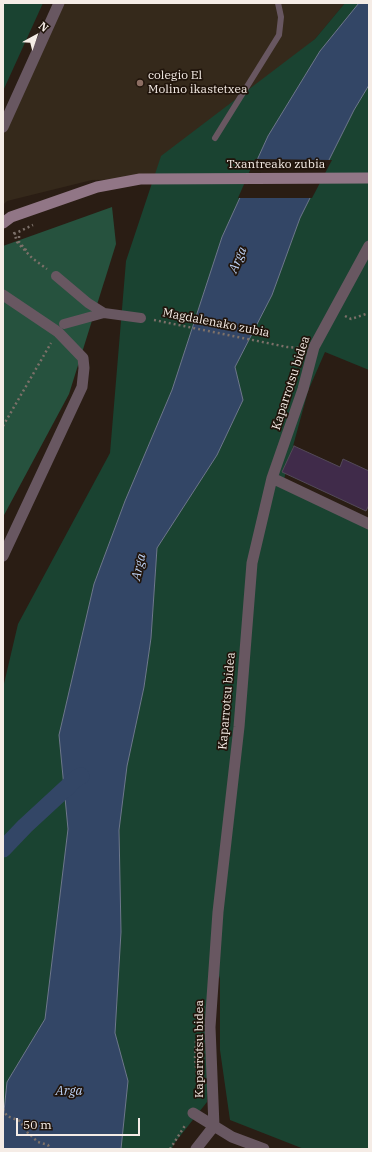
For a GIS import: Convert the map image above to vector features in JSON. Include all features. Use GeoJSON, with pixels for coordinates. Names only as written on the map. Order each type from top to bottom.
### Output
{"type":"FeatureCollection","features":[{"type":"Feature","properties":{"kind":"main road","name":"Txantreako zubia"},"geometry":{"type":"LineString","coordinates":[[3,223],[11,217],[97,187],[140,179],[369,178]]}},
{"type":"Feature","properties":{"kind":"street"},"geometry":{"type":"LineString","coordinates":[[3,127],[59,3]]}},
{"type":"Feature","properties":{"kind":"street","name":"Kaparrotsu bidea"},"geometry":{"type":"LineString","coordinates":[[214,1126],[210,1027],[218,912],[239,727],[252,563],[272,478],[303,389],[314,347],[369,246]]}},
{"type":"Feature","properties":{"kind":"street"},"geometry":{"type":"LineString","coordinates":[[56,276],[104,313],[141,318]]}},
{"type":"Feature","properties":{"kind":"street"},"geometry":{"type":"LineString","coordinates":[[3,295],[61,328],[83,358],[84,368],[82,387],[3,556]]}},
{"type":"Feature","properties":{"kind":"street"},"geometry":{"type":"LineString","coordinates":[[61,328],[104,313]]}},
{"type":"Feature","properties":{"kind":"street"},"geometry":{"type":"LineString","coordinates":[[272,478],[369,524]]}},
{"type":"Feature","properties":{"kind":"street"},"geometry":{"type":"LineString","coordinates":[[193,1114],[232,1137],[264,1149]]}},
{"type":"Feature","properties":{"kind":"street"},"geometry":{"type":"LineString","coordinates":[[196,1149],[214,1126]]}},
{"type":"Feature","properties":{"kind":"lane"},"geometry":{"type":"LineString","coordinates":[[215,138],[279,35],[281,16],[278,3]]}},
{"type":"Feature","properties":{"kind":"path"},"geometry":{"type":"LineString","coordinates":[[10,235],[37,224]]}},
{"type":"Feature","properties":{"kind":"path"},"geometry":{"type":"LineString","coordinates":[[14,233],[17,242],[32,258],[56,276]]}},
{"type":"Feature","properties":{"kind":"path"},"geometry":{"type":"LineString","coordinates":[[19,236],[19,242],[29,254],[56,276]]}},
{"type":"Feature","properties":{"kind":"path"},"geometry":{"type":"LineString","coordinates":[[334,311],[351,319],[369,313]]}},
{"type":"Feature","properties":{"kind":"path","name":"Magdalenako zubia"},"geometry":{"type":"LineString","coordinates":[[141,318],[287,347],[307,349]]}},
{"type":"Feature","properties":{"kind":"path"},"geometry":{"type":"LineString","coordinates":[[3,426],[61,328]]}},
{"type":"Feature","properties":{"kind":"path"},"geometry":{"type":"LineString","coordinates":[[3,1109],[7,1116],[20,1121],[26,1132],[38,1142],[48,1145],[50,1149]]}},
{"type":"Feature","properties":{"kind":"path"},"geometry":{"type":"LineString","coordinates":[[170,1149],[193,1114]]}},
{"type":"Feature","properties":{"kind":"shaded area","name":"colegio El Molino ikastetxea"},"geometry":{"type":"Polygon","coordinates":[[[59,3],[345,3],[315,39],[155,179],[92,180],[7,201],[3,205],[3,127],[59,3]]]}},
{"type":"Feature","properties":{"kind":"green space"},"geometry":{"type":"Polygon","coordinates":[[[3,3],[43,3],[3,91],[3,3]]]}},
{"type":"Feature","properties":{"kind":"green space"},"geometry":{"type":"Polygon","coordinates":[[[345,3],[359,3],[320,51],[268,136],[222,237],[172,390],[125,501],[94,584],[59,735],[68,829],[45,1019],[7,1082],[3,1121],[3,688],[18,624],[110,453],[126,261],[161,156],[315,39],[345,3]]]}},
{"type":"Feature","properties":{"kind":"green space"},"geometry":{"type":"Polygon","coordinates":[[[369,85],[369,370],[325,352],[308,391],[283,483],[369,528],[369,1149],[304,1149],[230,1120],[220,1050],[220,979],[211,949],[207,1102],[173,1145],[172,1149],[121,1149],[128,1081],[115,1033],[121,933],[119,830],[127,766],[144,687],[151,638],[157,548],[217,455],[243,400],[235,367],[272,295],[300,218],[354,110],[369,85]]]}},
{"type":"Feature","properties":{"kind":"green space"},"geometry":{"type":"Polygon","coordinates":[[[112,207],[116,244],[69,394],[3,517],[3,246],[112,207]]]}},
{"type":"Feature","properties":{"kind":"water","name":"Arga"},"geometry":{"type":"Polygon","coordinates":[[[359,3],[369,3],[369,85],[354,110],[300,218],[272,295],[235,367],[243,400],[217,455],[157,548],[151,638],[144,687],[127,766],[119,830],[121,932],[115,1033],[128,1081],[121,1149],[3,1149],[3,1121],[7,1082],[45,1019],[68,829],[59,735],[94,584],[125,501],[172,390],[222,237],[268,136],[320,51],[359,3]]]}},
{"type":"Feature","properties":{"kind":"pier"},"geometry":{"type":"Polygon","coordinates":[[[255,159],[332,160],[312,198],[238,198],[255,159]]]}},
{"type":"Feature","properties":{"kind":"building"},"geometry":{"type":"Polygon","coordinates":[[[294,446],[340,467],[343,459],[369,471],[369,505],[366,511],[282,472],[294,446]]]}},
{"type":"Feature","properties":{"kind":"waterway"},"geometry":{"type":"LineString","coordinates":[[3,849],[25,826],[81,776]]}},
{"type":"Feature","properties":{"kind":"place","name":"colegio El Molino ikastetxea"},"geometry":{"type":"Point","coordinates":[140,83]}}]}
